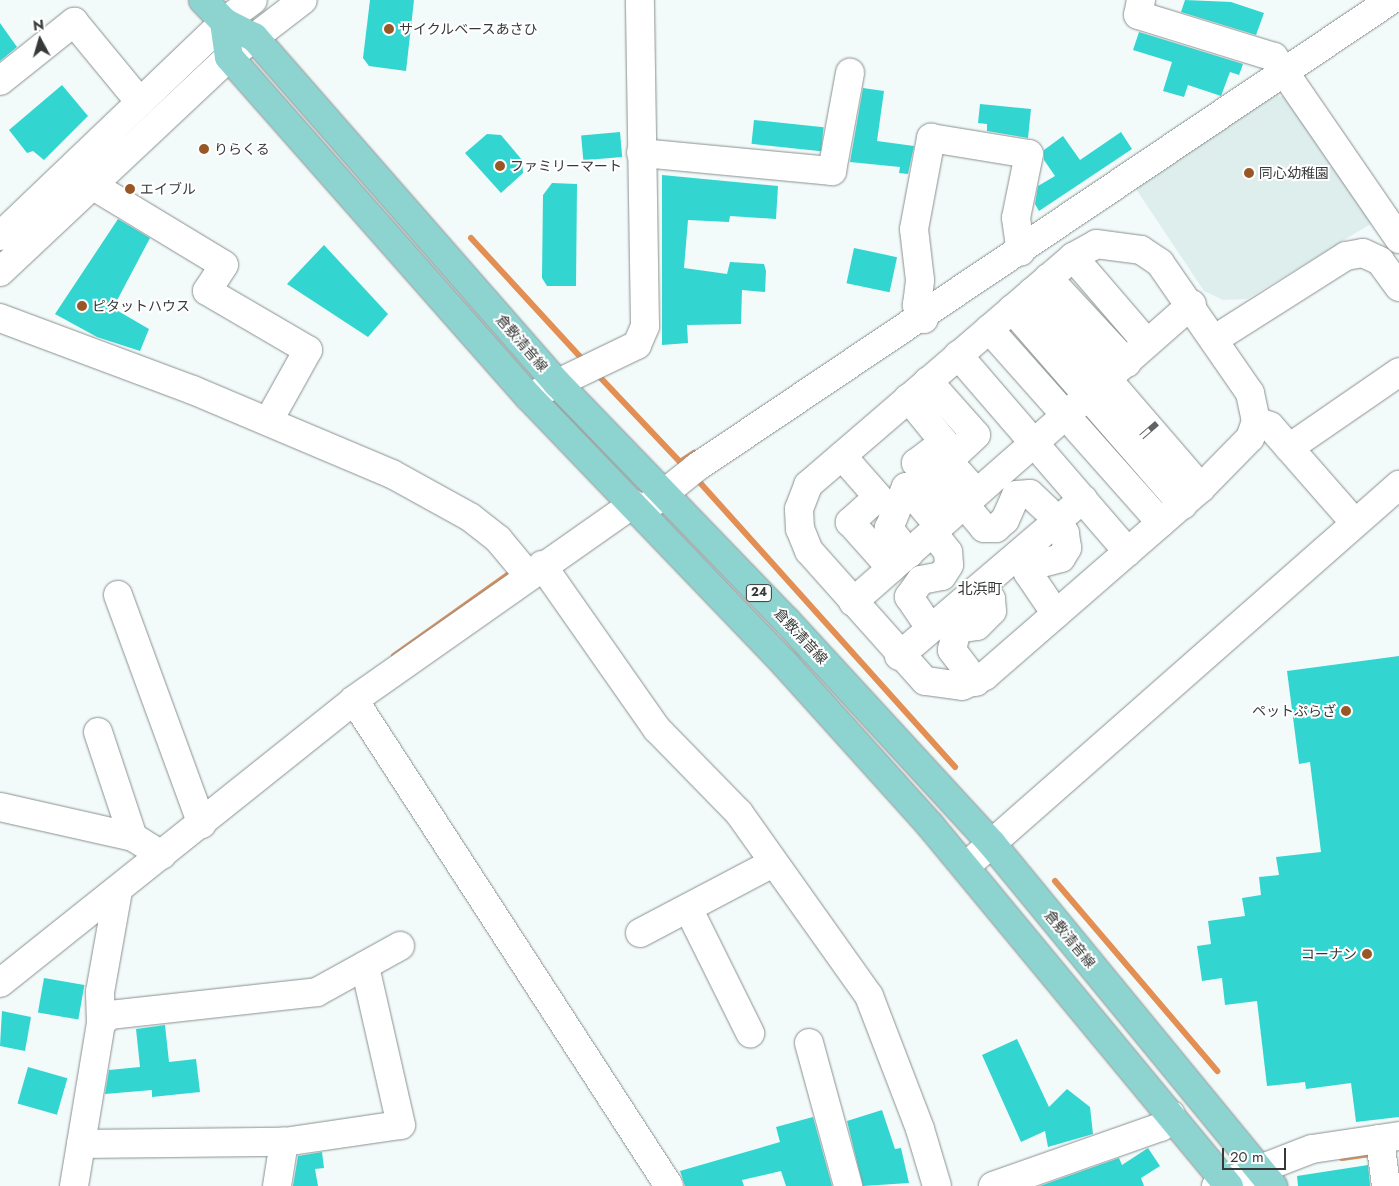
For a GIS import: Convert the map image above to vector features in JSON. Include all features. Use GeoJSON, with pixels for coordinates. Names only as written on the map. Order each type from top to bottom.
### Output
{"type":"FeatureCollection","features":[{"type":"Feature","properties":{"kind":"main road","name":"倉敷清音線"},"geometry":{"type":"LineString","coordinates":[[203,0],[224,22],[254,37],[579,373],[662,495],[787,621],[992,844],[1242,1181]]}},
{"type":"Feature","properties":{"kind":"main road"},"geometry":{"type":"LineString","coordinates":[[224,22],[229,57]]}},
{"type":"Feature","properties":{"kind":"main road","name":"24"},"geometry":{"type":"LineString","coordinates":[[229,57],[529,397],[637,508],[966,866],[1171,1114],[1242,1181]]}},
{"type":"Feature","properties":{"kind":"street"},"geometry":{"type":"LineString","coordinates":[[0,236],[224,22],[253,0]]}},
{"type":"Feature","properties":{"kind":"street"},"geometry":{"type":"LineString","coordinates":[[0,272],[229,57],[302,0]]}},
{"type":"Feature","properties":{"kind":"street"},"geometry":{"type":"LineString","coordinates":[[529,397],[638,345],[645,326],[640,0]]}},
{"type":"Feature","properties":{"kind":"street"},"geometry":{"type":"LineString","coordinates":[[1141,0],[1138,15],[1281,68],[1399,239]]}},
{"type":"Feature","properties":{"kind":"street"},"geometry":{"type":"LineString","coordinates":[[0,983],[118,891],[151,846],[198,815],[354,700],[527,568],[662,495],[920,311],[1281,68],[1391,0]]}},
{"type":"Feature","properties":{"kind":"street"},"geometry":{"type":"LineString","coordinates":[[0,80],[74,22],[140,102]]}},
{"type":"Feature","properties":{"kind":"street"},"geometry":{"type":"LineString","coordinates":[[641,153],[832,171],[850,74]]}},
{"type":"Feature","properties":{"kind":"street"},"geometry":{"type":"LineString","coordinates":[[920,311],[920,280],[914,229],[931,138],[1029,154],[1019,246]]}},
{"type":"Feature","properties":{"kind":"street"},"geometry":{"type":"LineString","coordinates":[[92,185],[224,265],[207,291],[308,350],[269,420]]}},
{"type":"Feature","properties":{"kind":"street"},"geometry":{"type":"LineString","coordinates":[[1096,244],[1141,250],[1160,263],[1192,304],[1250,393],[1256,421],[1238,454],[1192,497],[1056,614],[976,682],[946,687],[925,681],[895,650],[809,551],[800,529],[799,508],[808,485],[1040,285],[1073,257],[1096,244]]}},
{"type":"Feature","properties":{"kind":"street"},"geometry":{"type":"LineString","coordinates":[[1215,340],[1346,256],[1363,254],[1380,261],[1399,287]]}},
{"type":"Feature","properties":{"kind":"street"},"geometry":{"type":"LineString","coordinates":[[1073,257],[1148,343]]}},
{"type":"Feature","properties":{"kind":"street"},"geometry":{"type":"LineString","coordinates":[[1040,285],[1192,497]]}},
{"type":"Feature","properties":{"kind":"street"},"geometry":{"type":"LineString","coordinates":[[853,602],[1108,380],[1192,304]]}},
{"type":"Feature","properties":{"kind":"street"},"geometry":{"type":"LineString","coordinates":[[1012,309],[1108,380]]}},
{"type":"Feature","properties":{"kind":"street"},"geometry":{"type":"LineString","coordinates":[[0,318],[269,420],[440,499],[498,540],[527,568],[657,729],[739,813],[869,996],[920,1129],[936,1186]]}},
{"type":"Feature","properties":{"kind":"street"},"geometry":{"type":"LineString","coordinates":[[989,329],[1065,417],[1161,523]]}},
{"type":"Feature","properties":{"kind":"street"},"geometry":{"type":"LineString","coordinates":[[958,355],[1036,443],[1128,552]]}},
{"type":"Feature","properties":{"kind":"street"},"geometry":{"type":"LineString","coordinates":[[1289,448],[1399,372]]}},
{"type":"Feature","properties":{"kind":"street"},"geometry":{"type":"LineString","coordinates":[[924,619],[910,597],[921,580],[942,576],[949,565],[948,552],[954,513],[948,461],[976,435],[928,381]]}},
{"type":"Feature","properties":{"kind":"street"},"geometry":{"type":"LineString","coordinates":[[908,398],[944,442],[916,463],[954,513]]}},
{"type":"Feature","properties":{"kind":"street"},"geometry":{"type":"LineString","coordinates":[[1256,421],[1270,426],[1355,523]]}},
{"type":"Feature","properties":{"kind":"street"},"geometry":{"type":"LineString","coordinates":[[842,456],[878,497],[850,522],[900,561]]}},
{"type":"Feature","properties":{"kind":"street"},"geometry":{"type":"LineString","coordinates":[[966,866],[1399,485]]}},
{"type":"Feature","properties":{"kind":"street"},"geometry":{"type":"LineString","coordinates":[[900,561],[889,528],[906,487],[984,528],[1005,520],[1016,495],[1030,494],[1052,515],[1066,533],[1067,548],[1061,558],[1031,566],[1028,573],[1056,614]]}},
{"type":"Feature","properties":{"kind":"street"},"geometry":{"type":"LineString","coordinates":[[895,650],[924,619],[1079,493]]}},
{"type":"Feature","properties":{"kind":"street"},"geometry":{"type":"LineString","coordinates":[[895,650],[981,587],[1052,515]]}},
{"type":"Feature","properties":{"kind":"street"},"geometry":{"type":"LineString","coordinates":[[976,682],[952,650],[957,629],[977,626],[992,611],[991,599],[981,587]]}},
{"type":"Feature","properties":{"kind":"street"},"geometry":{"type":"LineString","coordinates":[[118,595],[198,815]]}},
{"type":"Feature","properties":{"kind":"street"},"geometry":{"type":"LineString","coordinates":[[354,700],[669,1186]]}},
{"type":"Feature","properties":{"kind":"street"},"geometry":{"type":"LineString","coordinates":[[98,732],[151,846]]}},
{"type":"Feature","properties":{"kind":"street"},"geometry":{"type":"LineString","coordinates":[[0,807],[151,846]]}},
{"type":"Feature","properties":{"kind":"street"},"geometry":{"type":"LineString","coordinates":[[640,933],[774,863]]}},
{"type":"Feature","properties":{"kind":"street"},"geometry":{"type":"LineString","coordinates":[[74,1186],[101,1023],[100,992],[118,891]]}},
{"type":"Feature","properties":{"kind":"street"},"geometry":{"type":"LineString","coordinates":[[688,908],[750,1033]]}},
{"type":"Feature","properties":{"kind":"street"},"geometry":{"type":"LineString","coordinates":[[101,1023],[126,1010],[317,992],[400,946]]}},
{"type":"Feature","properties":{"kind":"street"},"geometry":{"type":"LineString","coordinates":[[81,1144],[284,1142],[401,1125],[364,966]]}},
{"type":"Feature","properties":{"kind":"street"},"geometry":{"type":"LineString","coordinates":[[809,1043],[848,1186]]}},
{"type":"Feature","properties":{"kind":"street"},"geometry":{"type":"LineString","coordinates":[[993,1186],[1161,1127],[1171,1114]]}},
{"type":"Feature","properties":{"kind":"street"},"geometry":{"type":"LineString","coordinates":[[277,1186],[284,1142]]}},
{"type":"Feature","properties":{"kind":"street"},"geometry":{"type":"LineString","coordinates":[[1242,1181],[1312,1149],[1386,1145],[1386,1186]]}},
{"type":"Feature","properties":{"kind":"shaded area"},"geometry":{"type":"Polygon","coordinates":[[[1275,89],[1280,97],[1287,93],[1377,220],[1247,299],[1223,300],[1204,291],[1134,186],[1275,89]]]}},
{"type":"Feature","properties":{"kind":"building","name":"サイクルベースあさひ"},"geometry":{"type":"Polygon","coordinates":[[[370,0],[414,0],[406,71],[369,66],[363,58],[370,0]]]}},
{"type":"Feature","properties":{"kind":"building"},"geometry":{"type":"Polygon","coordinates":[[[1185,0],[1231,2],[1264,13],[1256,35],[1181,12],[1185,0]]]}},
{"type":"Feature","properties":{"kind":"building"},"geometry":{"type":"Polygon","coordinates":[[[0,23],[17,47],[0,61],[0,23]]]}},
{"type":"Feature","properties":{"kind":"building"},"geometry":{"type":"Polygon","coordinates":[[[1139,32],[1243,64],[1239,75],[1230,72],[1221,96],[1188,85],[1184,97],[1163,91],[1172,62],[1133,50],[1139,32]]]}},
{"type":"Feature","properties":{"kind":"building"},"geometry":{"type":"Polygon","coordinates":[[[62,85],[88,116],[44,160],[33,151],[27,153],[9,130],[62,85]]]}},
{"type":"Feature","properties":{"kind":"building"},"geometry":{"type":"Polygon","coordinates":[[[863,88],[884,91],[877,141],[914,146],[908,174],[899,173],[900,167],[850,162],[863,88]]]}},
{"type":"Feature","properties":{"kind":"building"},"geometry":{"type":"Polygon","coordinates":[[[980,104],[1031,109],[1028,138],[987,131],[987,124],[978,123],[980,104]]]}},
{"type":"Feature","properties":{"kind":"building"},"geometry":{"type":"Polygon","coordinates":[[[754,120],[824,127],[821,151],[751,144],[754,120]]]}},
{"type":"Feature","properties":{"kind":"building"},"geometry":{"type":"Polygon","coordinates":[[[620,132],[622,157],[583,160],[581,135],[620,132]]]}},
{"type":"Feature","properties":{"kind":"building"},"geometry":{"type":"Polygon","coordinates":[[[1121,132],[1132,149],[1039,211],[1035,204],[1038,186],[1055,176],[1044,160],[1044,150],[1063,136],[1080,160],[1121,132]]]}},
{"type":"Feature","properties":{"kind":"building","name":"ファミリーマート"},"geometry":{"type":"Polygon","coordinates":[[[487,134],[501,135],[522,160],[523,173],[501,193],[465,153],[487,134]]]}},
{"type":"Feature","properties":{"kind":"building"},"geometry":{"type":"Polygon","coordinates":[[[662,175],[778,186],[776,219],[730,216],[729,222],[688,220],[684,268],[727,274],[730,262],[764,264],[766,271],[765,292],[742,290],[741,324],[687,325],[688,343],[662,345],[662,175]]]}},
{"type":"Feature","properties":{"kind":"building"},"geometry":{"type":"Polygon","coordinates":[[[552,183],[577,184],[576,286],[547,286],[542,278],[543,195],[552,183]]]}},
{"type":"Feature","properties":{"kind":"building"},"geometry":{"type":"Polygon","coordinates":[[[118,219],[150,238],[113,308],[149,329],[140,351],[97,337],[55,314],[118,219]]]}},
{"type":"Feature","properties":{"kind":"building"},"geometry":{"type":"Polygon","coordinates":[[[324,245],[388,314],[368,337],[287,284],[324,245]]]}},
{"type":"Feature","properties":{"kind":"building"},"geometry":{"type":"Polygon","coordinates":[[[854,248],[897,257],[890,292],[847,283],[854,248]]]}},
{"type":"Feature","properties":{"kind":"building"},"geometry":{"type":"Polygon","coordinates":[[[1399,656],[1399,1117],[1356,1122],[1351,1083],[1306,1089],[1305,1082],[1267,1086],[1257,1001],[1225,1005],[1222,978],[1202,981],[1197,946],[1211,944],[1208,921],[1245,916],[1242,898],[1261,895],[1259,877],[1279,875],[1276,857],[1321,852],[1310,762],[1299,764],[1287,671],[1399,656]]]}},
{"type":"Feature","properties":{"kind":"building"},"geometry":{"type":"Polygon","coordinates":[[[44,978],[84,985],[78,1020],[38,1012],[44,978]]]}},
{"type":"Feature","properties":{"kind":"building"},"geometry":{"type":"Polygon","coordinates":[[[2,1011],[31,1017],[25,1051],[0,1046],[2,1011]]]}},
{"type":"Feature","properties":{"kind":"building"},"geometry":{"type":"Polygon","coordinates":[[[165,1025],[169,1062],[196,1059],[200,1092],[152,1097],[152,1090],[105,1094],[109,1070],[140,1067],[136,1029],[165,1025]]]}},
{"type":"Feature","properties":{"kind":"building"},"geometry":{"type":"Polygon","coordinates":[[[1017,1039],[1049,1107],[1067,1089],[1090,1107],[1093,1134],[1048,1147],[1045,1131],[1021,1142],[982,1055],[1017,1039]]]}},
{"type":"Feature","properties":{"kind":"building"},"geometry":{"type":"Polygon","coordinates":[[[28,1067],[67,1078],[57,1115],[18,1104],[28,1067]]]}},
{"type":"Feature","properties":{"kind":"building"},"geometry":{"type":"Polygon","coordinates":[[[882,1110],[895,1149],[901,1148],[909,1183],[863,1186],[847,1121],[882,1110]]]}},
{"type":"Feature","properties":{"kind":"building"},"geometry":{"type":"Polygon","coordinates":[[[813,1117],[832,1186],[786,1186],[781,1171],[742,1180],[744,1186],[685,1186],[680,1171],[780,1142],[776,1127],[813,1117]]]}},
{"type":"Feature","properties":{"kind":"building"},"geometry":{"type":"Polygon","coordinates":[[[1148,1148],[1160,1166],[1141,1178],[1144,1186],[1040,1186],[1119,1158],[1122,1165],[1148,1148]]]}},
{"type":"Feature","properties":{"kind":"building"},"geometry":{"type":"Polygon","coordinates":[[[322,1152],[324,1168],[315,1169],[318,1186],[293,1186],[298,1156],[322,1152]]]}},
{"type":"Feature","properties":{"kind":"building"},"geometry":{"type":"Polygon","coordinates":[[[1368,1165],[1370,1186],[1298,1186],[1297,1176],[1368,1165]]]}},
{"type":"Feature","properties":{"kind":"waterway"},"geometry":{"type":"LineString","coordinates":[[471,238],[585,362]]}},
{"type":"Feature","properties":{"kind":"waterway"},"geometry":{"type":"LineString","coordinates":[[596,373],[682,464]]}},
{"type":"Feature","properties":{"kind":"waterway"},"geometry":{"type":"LineString","coordinates":[[680,462],[694,453]]}},
{"type":"Feature","properties":{"kind":"waterway"},"geometry":{"type":"LineString","coordinates":[[694,476],[955,767]]}},
{"type":"Feature","properties":{"kind":"waterway"},"geometry":{"type":"LineString","coordinates":[[394,656],[516,569]]}},
{"type":"Feature","properties":{"kind":"waterway"},"geometry":{"type":"LineString","coordinates":[[1055,881],[1217,1071]]}},
{"type":"Feature","properties":{"kind":"waterway"},"geometry":{"type":"LineString","coordinates":[[1342,1158],[1376,1153]]}},
{"type":"Feature","properties":{"kind":"railway"},"geometry":{"type":"LineString","coordinates":[[1141,437],[1157,423]]}},
{"type":"Feature","properties":{"kind":"place","name":"サイクルベースあさひ"},"geometry":{"type":"Point","coordinates":[389,29]}},
{"type":"Feature","properties":{"kind":"place","name":"りらくる"},"geometry":{"type":"Point","coordinates":[204,149]}},
{"type":"Feature","properties":{"kind":"place","name":"ファミリーマート"},"geometry":{"type":"Point","coordinates":[500,166]}},
{"type":"Feature","properties":{"kind":"place","name":"同心幼稚園"},"geometry":{"type":"Point","coordinates":[1249,173]}},
{"type":"Feature","properties":{"kind":"place","name":"エイブル"},"geometry":{"type":"Point","coordinates":[130,189]}},
{"type":"Feature","properties":{"kind":"place","name":"ピタットハウス"},"geometry":{"type":"Point","coordinates":[82,306]}},
{"type":"Feature","properties":{"kind":"place","name":"ペットぷらざ"},"geometry":{"type":"Point","coordinates":[1346,711]}},
{"type":"Feature","properties":{"kind":"place","name":"コーナン"},"geometry":{"type":"Point","coordinates":[1367,954]}},
{"type":"Feature","properties":{"kind":"district","name":"北浜町"},"geometry":{"type":"Point","coordinates":[980,590]}}]}
